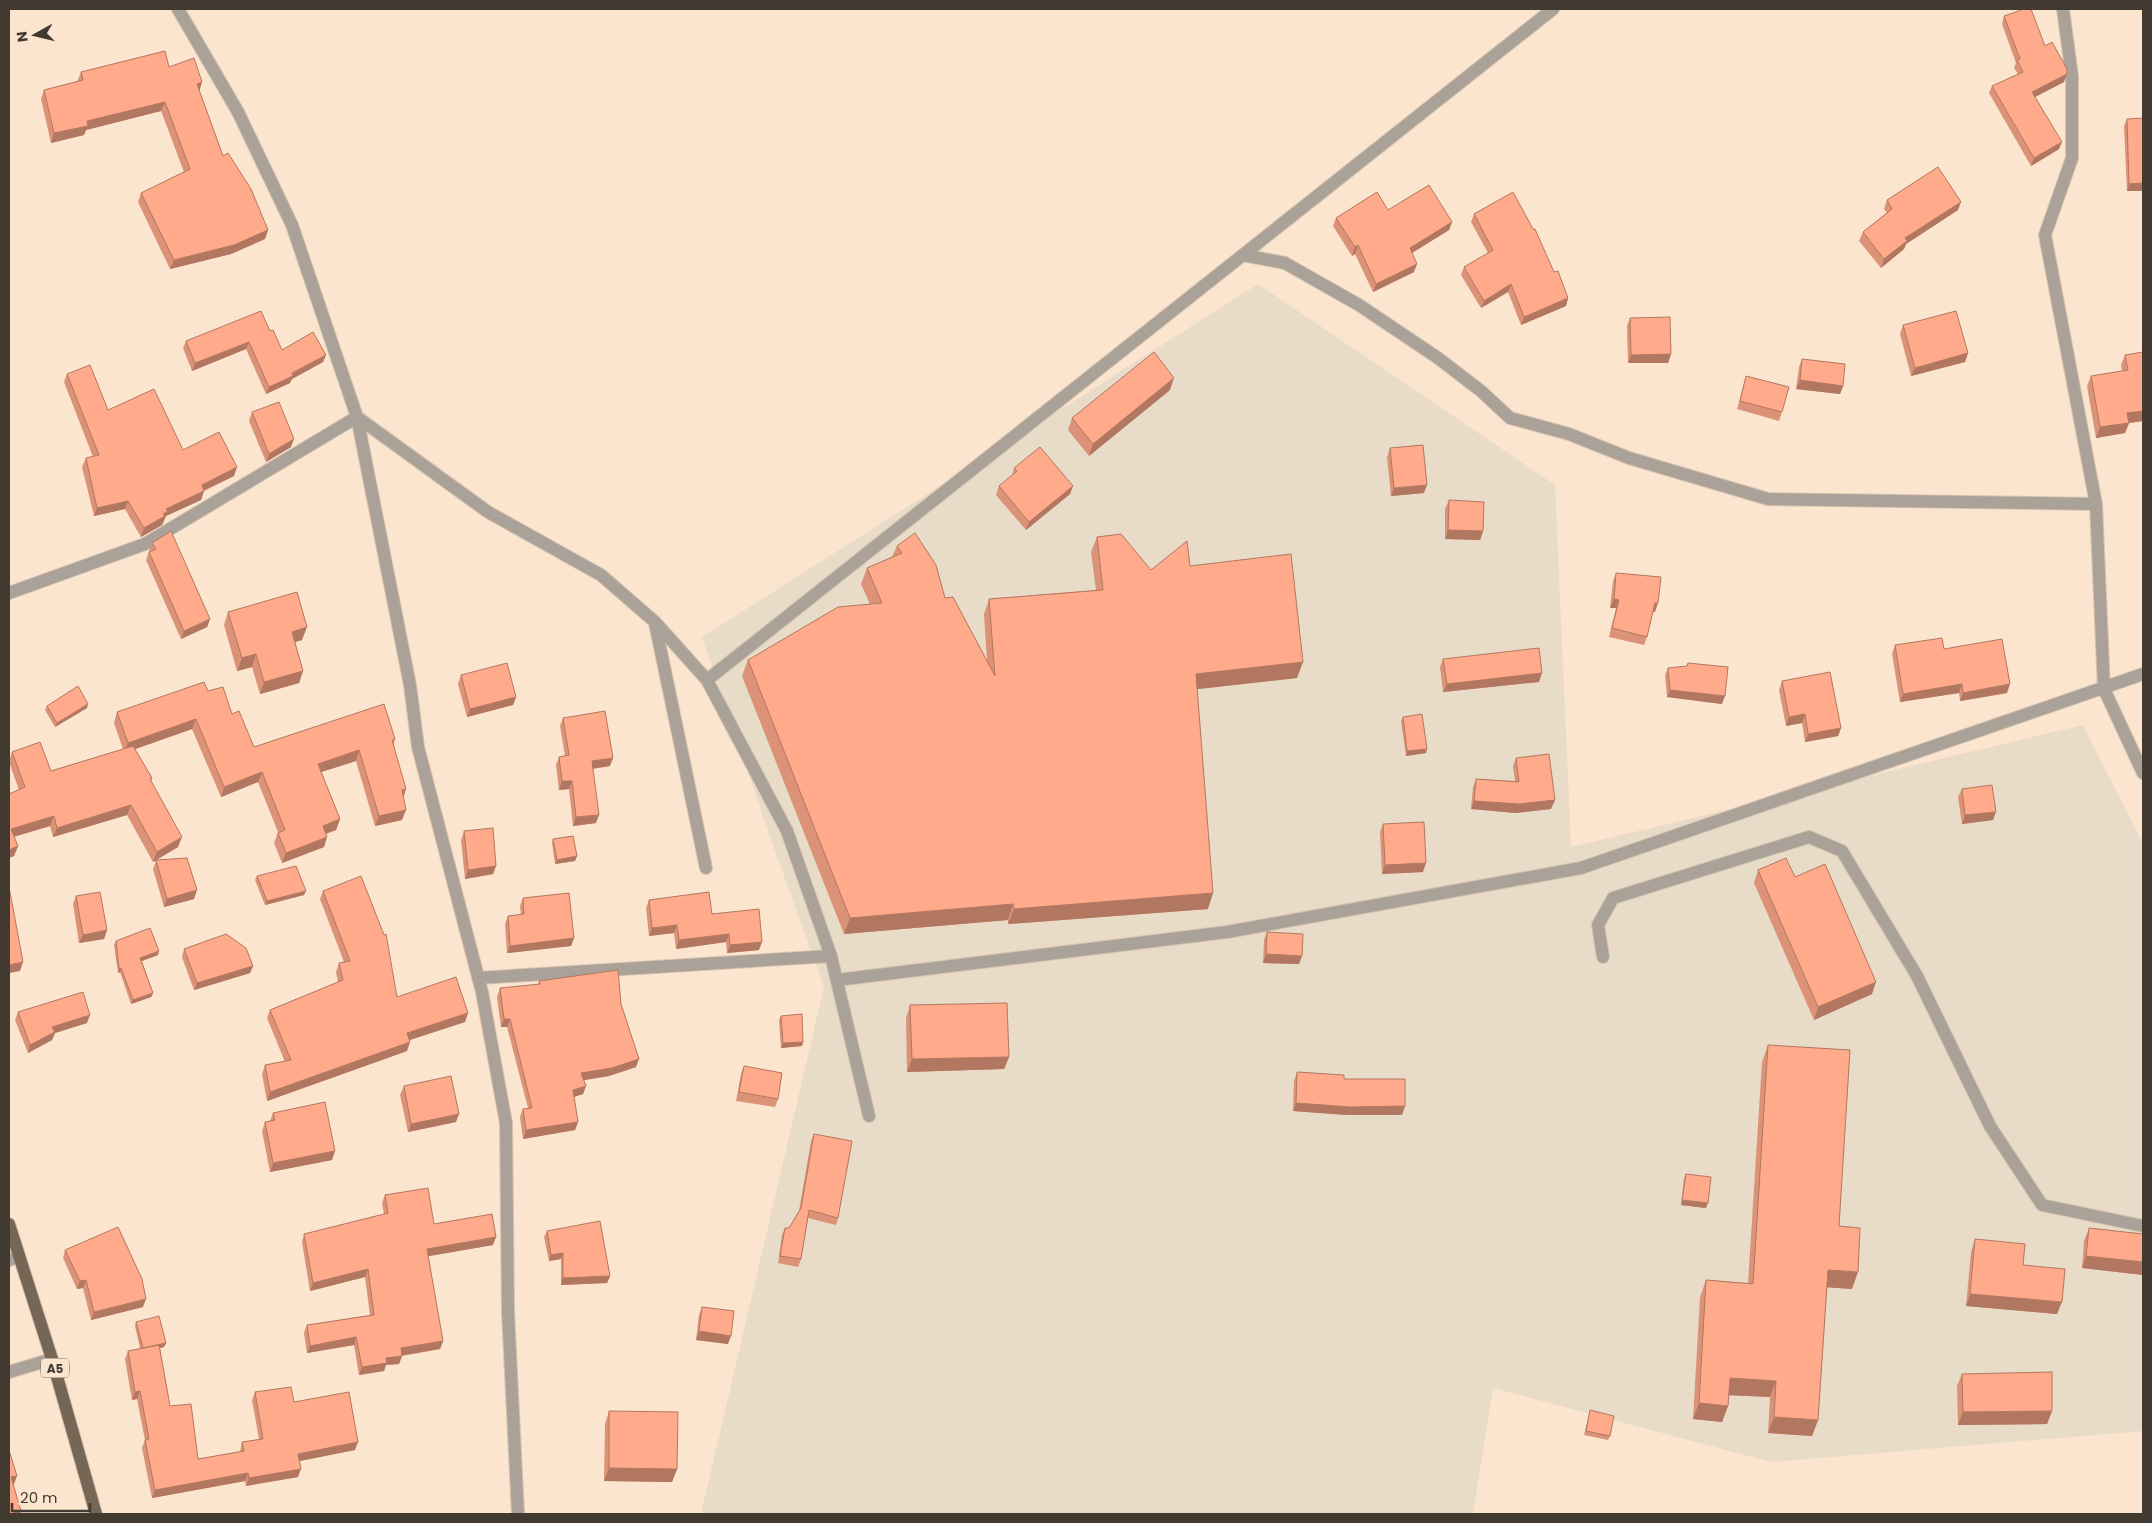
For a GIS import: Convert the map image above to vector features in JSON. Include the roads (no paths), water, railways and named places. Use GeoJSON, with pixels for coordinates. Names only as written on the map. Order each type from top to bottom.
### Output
{"type":"FeatureCollection","features":[{"type":"Feature","properties":{"kind":"main road","name":"A5"},"geometry":{"type":"LineString","coordinates":[[9,1224],[14,1259],[52,1359],[96,1514]]}},
{"type":"Feature","properties":{"kind":"street"},"geometry":{"type":"LineString","coordinates":[[178,9],[238,112],[292,225],[357,416],[410,685],[418,747],[478,978],[506,1124],[508,1312],[518,1514]]}},
{"type":"Feature","properties":{"kind":"street"},"geometry":{"type":"LineString","coordinates":[[706,680],[1553,9]]}},
{"type":"Feature","properties":{"kind":"street"},"geometry":{"type":"LineString","coordinates":[[2063,9],[2072,76],[2072,158],[2045,235],[2096,504],[2104,689],[2143,773]]}},
{"type":"Feature","properties":{"kind":"street"},"geometry":{"type":"LineString","coordinates":[[1243,255],[1285,263],[1359,304],[1438,358],[1481,391],[1510,418],[1569,434],[1629,458],[1768,499],[2096,504]]}},
{"type":"Feature","properties":{"kind":"street"},"geometry":{"type":"LineString","coordinates":[[9,593],[144,544],[357,416]]}},
{"type":"Feature","properties":{"kind":"street"},"geometry":{"type":"LineString","coordinates":[[357,416],[488,512],[601,576],[655,622],[706,680],[787,831],[831,956],[868,1116]]}},
{"type":"Feature","properties":{"kind":"street"},"geometry":{"type":"LineString","coordinates":[[655,622],[706,868]]}},
{"type":"Feature","properties":{"kind":"street"},"geometry":{"type":"LineString","coordinates":[[837,980],[1227,932],[1581,868],[2143,674]]}},
{"type":"Feature","properties":{"kind":"street"},"geometry":{"type":"LineString","coordinates":[[1603,957],[1598,926],[1613,898],[1809,837],[1842,851],[1917,976],[1990,1126],[2042,1205],[2143,1226]]}},
{"type":"Feature","properties":{"kind":"street"},"geometry":{"type":"LineString","coordinates":[[478,978],[831,956]]}},
{"type":"Feature","properties":{"kind":"street"},"geometry":{"type":"LineString","coordinates":[[9,1372],[52,1359]]}}]}
